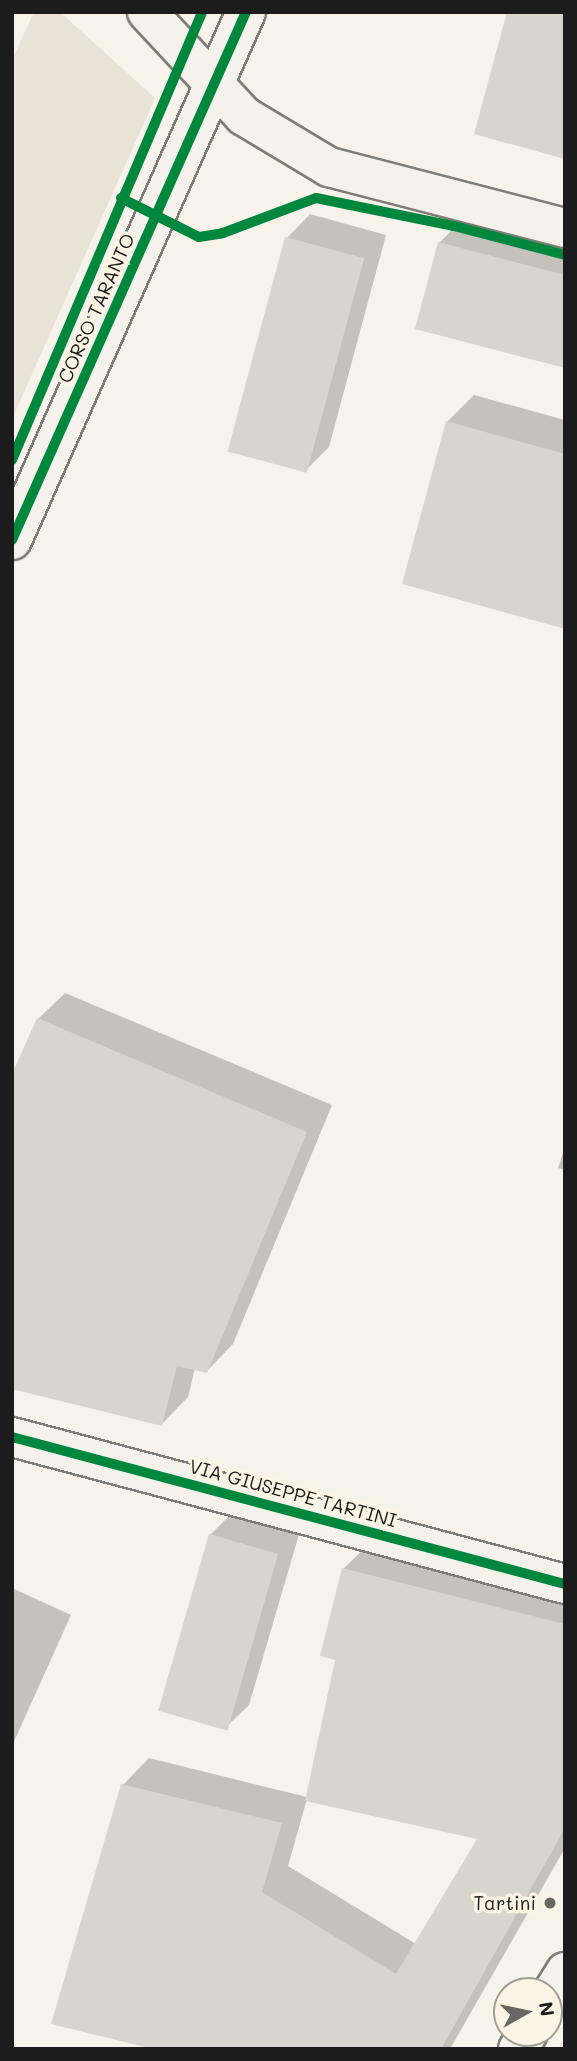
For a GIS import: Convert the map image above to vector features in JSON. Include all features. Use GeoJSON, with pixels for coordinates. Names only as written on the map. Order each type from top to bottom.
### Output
{"type":"FeatureCollection","features":[{"type":"Feature","properties":{"kind":"street"},"geometry":{"type":"LineString","coordinates":[[147,12],[244,116],[329,167],[565,228]]}},
{"type":"Feature","properties":{"kind":"street","name":"CORSO TARANTO"},"geometry":{"type":"LineString","coordinates":[[12,540],[246,12]]}},
{"type":"Feature","properties":{"kind":"street","name":"VIA GIUSEPPE TARTINI"},"geometry":{"type":"LineString","coordinates":[[12,1437],[565,1584]]}},
{"type":"Feature","properties":{"kind":"shaded area"},"geometry":{"type":"Polygon","coordinates":[[[34,12],[60,12],[155,98],[12,419],[12,60],[34,12]]]}},
{"type":"Feature","properties":{"kind":"building"},"geometry":{"type":"Polygon","coordinates":[[[507,12],[565,12],[565,159],[474,134],[507,12]]]}},
{"type":"Feature","properties":{"kind":"building"},"geometry":{"type":"Polygon","coordinates":[[[285,237],[364,258],[307,473],[228,451],[285,237]]]}},
{"type":"Feature","properties":{"kind":"building"},"geometry":{"type":"Polygon","coordinates":[[[438,242],[565,275],[565,368],[415,329],[438,242]]]}},
{"type":"Feature","properties":{"kind":"building"},"geometry":{"type":"Polygon","coordinates":[[[446,421],[565,454],[565,629],[402,584],[446,421]]]}},
{"type":"Feature","properties":{"kind":"building"},"geometry":{"type":"Polygon","coordinates":[[[37,1018],[307,1132],[207,1373],[177,1366],[162,1426],[12,1389],[12,1074],[37,1018]]]}},
{"type":"Feature","properties":{"kind":"building"},"geometry":{"type":"Polygon","coordinates":[[[209,1534],[278,1554],[227,1731],[158,1711],[209,1534]]]}},
{"type":"Feature","properties":{"kind":"building"},"geometry":{"type":"Polygon","coordinates":[[[342,1568],[565,1624],[565,1828],[441,2049],[153,2049],[51,2024],[121,1784],[282,1823],[262,1892],[396,1974],[477,1839],[305,1801],[335,1660],[320,1656],[342,1568]]]}},
{"type":"Feature","properties":{"kind":"cycle path"},"geometry":{"type":"LineString","coordinates":[[12,460],[202,12]]}},
{"type":"Feature","properties":{"kind":"cycle path"},"geometry":{"type":"LineString","coordinates":[[12,540],[246,12]]}},
{"type":"Feature","properties":{"kind":"cycle path"},"geometry":{"type":"LineString","coordinates":[[121,198],[199,237],[223,233],[316,198],[454,226],[565,255]]}},
{"type":"Feature","properties":{"kind":"cycle path"},"geometry":{"type":"LineString","coordinates":[[12,1437],[565,1584]]}},
{"type":"Feature","properties":{"kind":"place","name":"Tartini"},"geometry":{"type":"Point","coordinates":[550,1903]}}]}
